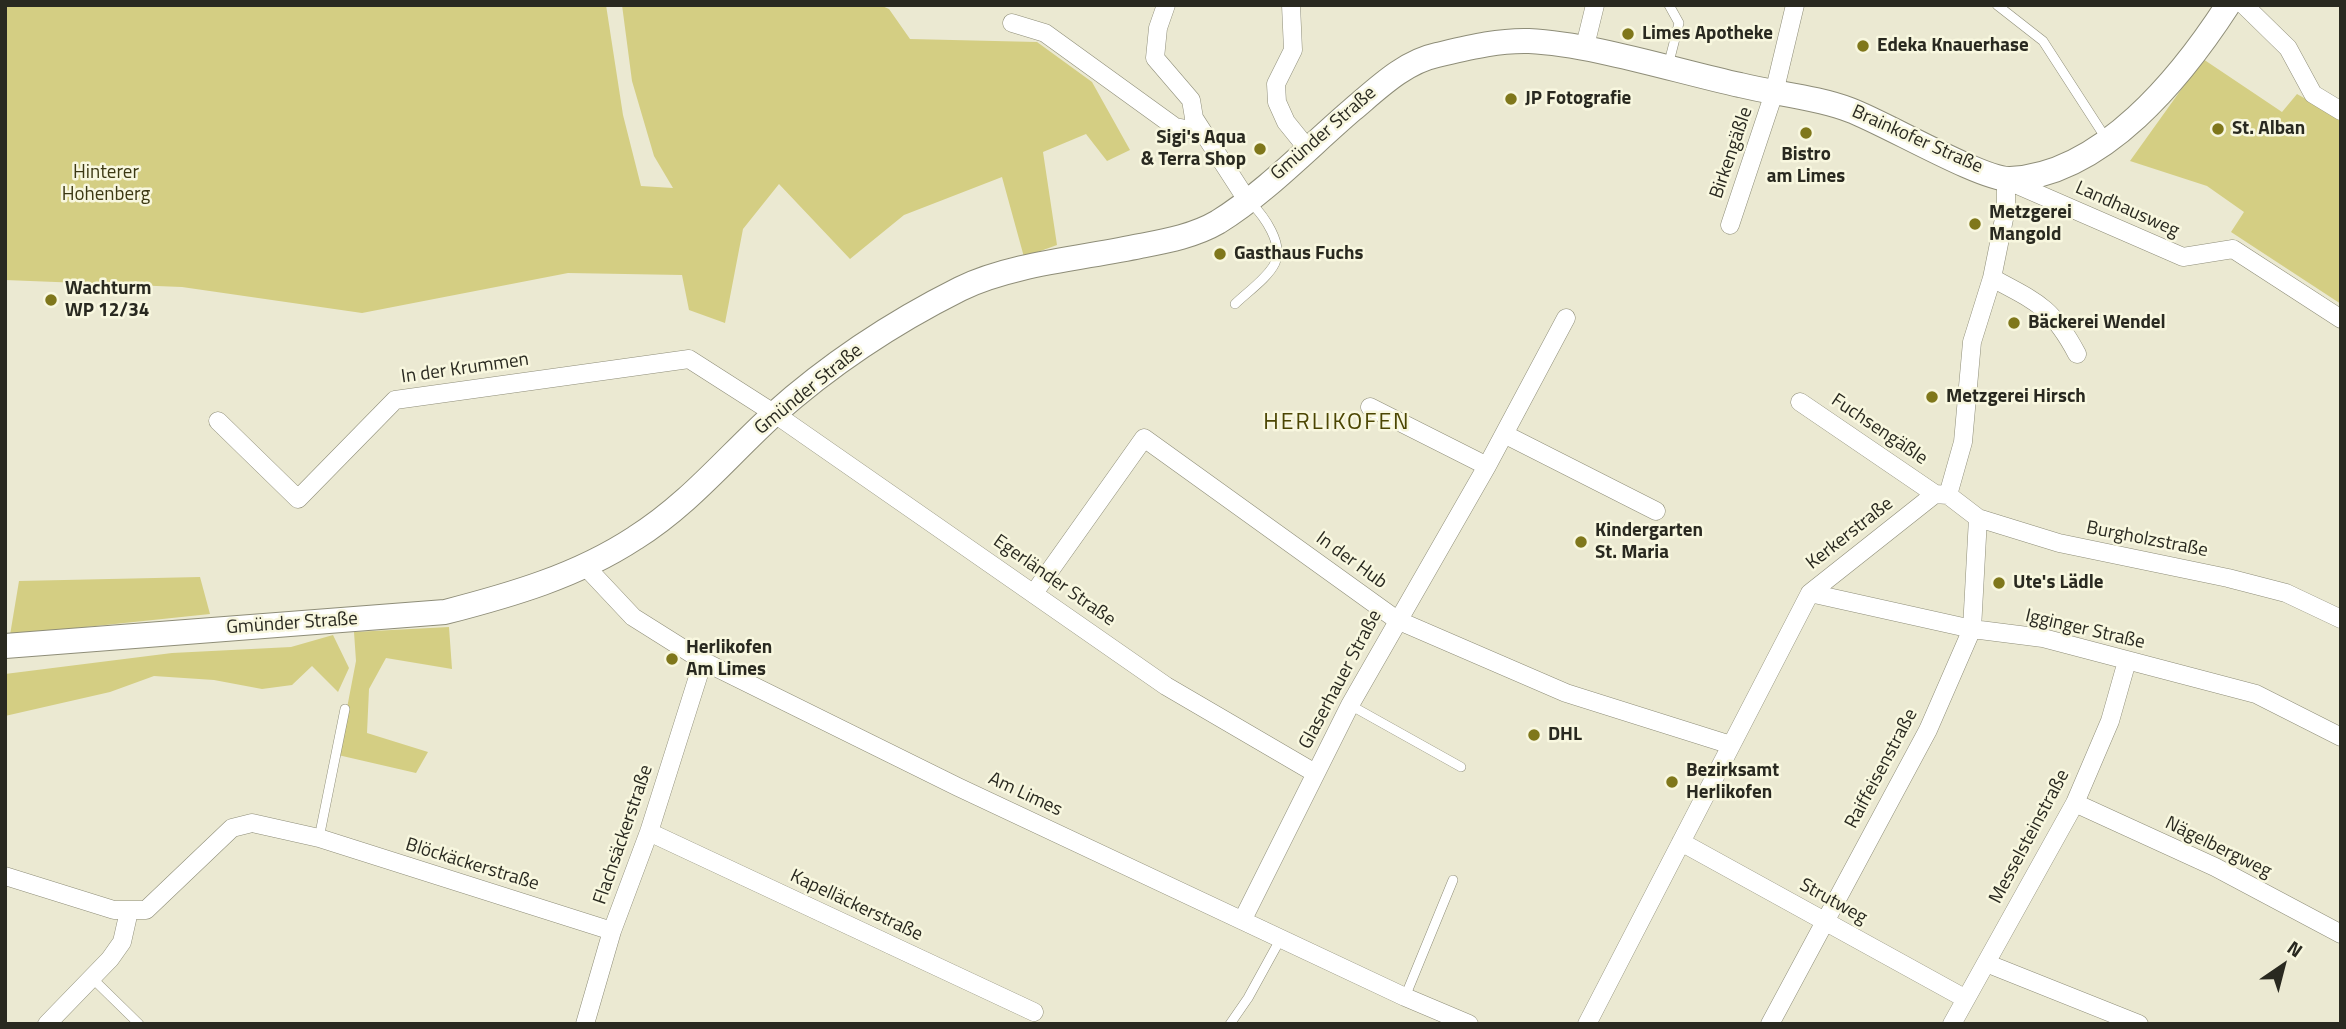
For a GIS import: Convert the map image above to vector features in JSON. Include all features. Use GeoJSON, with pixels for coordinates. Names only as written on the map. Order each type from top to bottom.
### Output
{"type":"FeatureCollection","features":[{"type":"Feature","properties":{"kind":"main road","name":"Brainkofer Straße"},"geometry":{"type":"LineString","coordinates":[[1584,50],[1845,107],[1965,164],[2006,180],[2056,168],[2108,141],[2171,84],[2228,5]]}},
{"type":"Feature","properties":{"kind":"main road","name":"Gmünder Straße"},"geometry":{"type":"LineString","coordinates":[[5,646],[444,612],[514,594],[586,567],[636,538],[682,504],[775,414],[855,350],[904,318],[968,285],[1019,271],[1179,238],[1216,223],[1247,200],[1388,79],[1427,57],[1479,46],[1527,41],[1584,50]]}},
{"type":"Feature","properties":{"kind":"street"},"geometry":{"type":"LineString","coordinates":[[1166,5],[1157,28],[1155,58],[1191,100],[1194,118],[1247,200]]}},
{"type":"Feature","properties":{"kind":"street"},"geometry":{"type":"LineString","coordinates":[[1291,5],[1293,50],[1276,84],[1277,102],[1286,122],[1307,148]]}},
{"type":"Feature","properties":{"kind":"street"},"geometry":{"type":"LineString","coordinates":[[1584,50],[1595,5]]}},
{"type":"Feature","properties":{"kind":"street","name":"Birkengäßle"},"geometry":{"type":"LineString","coordinates":[[1730,225],[1774,93],[1794,5]]}},
{"type":"Feature","properties":{"kind":"street"},"geometry":{"type":"LineString","coordinates":[[2244,5],[2288,48],[2313,94],[2341,111]]}},
{"type":"Feature","properties":{"kind":"street"},"geometry":{"type":"LineString","coordinates":[[1012,23],[1045,33],[1175,127],[1203,132]]}},
{"type":"Feature","properties":{"kind":"street"},"geometry":{"type":"LineString","coordinates":[[1941,495],[1962,442],[1972,342],[1992,278],[2006,209],[2006,180]]}},
{"type":"Feature","properties":{"kind":"street","name":"Landhausweg"},"geometry":{"type":"LineString","coordinates":[[2006,180],[2183,257],[2233,249],[2341,319]]}},
{"type":"Feature","properties":{"kind":"street"},"geometry":{"type":"LineString","coordinates":[[1992,278],[2038,301],[2053,315],[2077,354]]}},
{"type":"Feature","properties":{"kind":"street","name":"Glaserhauer Straße"},"geometry":{"type":"LineString","coordinates":[[1243,919],[1350,705],[1396,620],[1487,466],[1566,318]]}},
{"type":"Feature","properties":{"kind":"street","name":"In der Krummen"},"geometry":{"type":"LineString","coordinates":[[218,421],[298,499],[395,400],[689,359],[775,414]]}},
{"type":"Feature","properties":{"kind":"street","name":"Fuchsengäßle"},"geometry":{"type":"LineString","coordinates":[[1800,402],[1941,495]]}},
{"type":"Feature","properties":{"kind":"street"},"geometry":{"type":"LineString","coordinates":[[1370,407],[1487,466]]}},
{"type":"Feature","properties":{"kind":"street","name":"Egerländer Straße"},"geometry":{"type":"LineString","coordinates":[[775,414],[1166,686],[1315,774]]}},
{"type":"Feature","properties":{"kind":"street"},"geometry":{"type":"LineString","coordinates":[[1504,434],[1656,511]]}},
{"type":"Feature","properties":{"kind":"street","name":"In der Hub"},"geometry":{"type":"LineString","coordinates":[[1034,593],[1144,439],[1396,620],[1566,693],[1731,745]]}},
{"type":"Feature","properties":{"kind":"street","name":"Burgholzstraße"},"geometry":{"type":"LineString","coordinates":[[1941,495],[1978,518],[2059,543],[2228,578],[2286,593],[2341,619]]}},
{"type":"Feature","properties":{"kind":"street","name":"Kerkerstraße"},"geometry":{"type":"LineString","coordinates":[[1587,1024],[1810,593],[1941,495]]}},
{"type":"Feature","properties":{"kind":"street","name":"Raiffeisenstraße"},"geometry":{"type":"LineString","coordinates":[[1770,1024],[1928,730],[1972,629],[1978,518]]}},
{"type":"Feature","properties":{"kind":"street","name":"Am Limes"},"geometry":{"type":"LineString","coordinates":[[586,567],[633,617],[703,661],[958,787],[1405,997],[1469,1024]]}},
{"type":"Feature","properties":{"kind":"street","name":"Igginger Straße"},"geometry":{"type":"LineString","coordinates":[[1810,593],[1972,629],[2043,638],[2256,694],[2341,737]]}},
{"type":"Feature","properties":{"kind":"street","name":"Flachsäckerstraße"},"geometry":{"type":"LineString","coordinates":[[585,1024],[612,931],[649,832],[703,661]]}},
{"type":"Feature","properties":{"kind":"street","name":"Messelsteinstraße"},"geometry":{"type":"LineString","coordinates":[[1952,1024],[2075,803],[2110,721],[2127,661]]}},
{"type":"Feature","properties":{"kind":"street","name":"Nägelbergweg"},"geometry":{"type":"LineString","coordinates":[[2075,803],[2215,867],[2341,934]]}},
{"type":"Feature","properties":{"kind":"street","name":"Blöckäckerstraße"},"geometry":{"type":"LineString","coordinates":[[128,911],[146,910],[232,828],[252,823],[319,838],[612,931]]}},
{"type":"Feature","properties":{"kind":"street","name":"Kapelläckerstraße"},"geometry":{"type":"LineString","coordinates":[[649,832],[1032,1018]]}},
{"type":"Feature","properties":{"kind":"street","name":"Strutweg"},"geometry":{"type":"LineString","coordinates":[[1681,842],[1966,999]]}},
{"type":"Feature","properties":{"kind":"street"},"geometry":{"type":"LineString","coordinates":[[5,876],[114,910],[128,911],[122,942],[93,979],[47,1024]]}},
{"type":"Feature","properties":{"kind":"street"},"geometry":{"type":"LineString","coordinates":[[1986,963],[2139,1024]]}},
{"type":"Feature","properties":{"kind":"lane"},"geometry":{"type":"LineString","coordinates":[[1667,69],[1679,23],[1669,5]]}},
{"type":"Feature","properties":{"kind":"lane"},"geometry":{"type":"LineString","coordinates":[[1997,5],[2042,41],[2108,141]]}},
{"type":"Feature","properties":{"kind":"lane"},"geometry":{"type":"LineString","coordinates":[[1235,304],[1275,265],[1277,251],[1270,228],[1247,200]]}},
{"type":"Feature","properties":{"kind":"lane"},"geometry":{"type":"LineString","coordinates":[[1350,705],[1461,767]]}},
{"type":"Feature","properties":{"kind":"lane"},"geometry":{"type":"LineString","coordinates":[[319,838],[345,709]]}},
{"type":"Feature","properties":{"kind":"lane"},"geometry":{"type":"LineString","coordinates":[[1405,997],[1453,880]]}},
{"type":"Feature","properties":{"kind":"lane"},"geometry":{"type":"LineString","coordinates":[[1230,1024],[1248,998],[1281,937]]}},
{"type":"Feature","properties":{"kind":"lane"},"geometry":{"type":"LineString","coordinates":[[93,979],[139,1024]]}},
{"type":"Feature","properties":{"kind":"green space","name":"Hinterer Hohenberg"},"geometry":{"type":"Polygon","coordinates":[[[5,5],[606,5],[623,115],[641,186],[673,188],[654,156],[632,81],[622,5],[880,5],[889,9],[910,39],[1037,42],[1092,82],[1130,150],[1107,161],[1086,134],[1043,152],[1057,245],[1024,257],[1002,177],[904,215],[850,259],[779,184],[743,229],[725,323],[689,310],[682,275],[568,273],[362,313],[182,287],[5,280],[5,5]]]}},
{"type":"Feature","properties":{"kind":"green space"},"geometry":{"type":"Polygon","coordinates":[[[2203,59],[2282,112],[2297,94],[2341,119],[2341,304],[2231,232],[2244,212],[2207,186],[2130,161],[2203,59]]]}},
{"type":"Feature","properties":{"kind":"green space"},"geometry":{"type":"Polygon","coordinates":[[[200,577],[210,614],[10,635],[19,581],[200,577]]]}},
{"type":"Feature","properties":{"kind":"green space"},"geometry":{"type":"Polygon","coordinates":[[[449,627],[452,669],[386,658],[369,689],[367,733],[428,752],[416,773],[338,755],[356,661],[354,632],[449,627]]]}},
{"type":"Feature","properties":{"kind":"green space"},"geometry":{"type":"Polygon","coordinates":[[[333,635],[349,668],[338,692],[312,666],[292,685],[262,689],[214,680],[154,676],[110,692],[5,716],[5,674],[172,653],[291,647],[333,635]]]}},
{"type":"Feature","properties":{"kind":"place","name":"Limes Apotheke"},"geometry":{"type":"Point","coordinates":[1628,34]}},
{"type":"Feature","properties":{"kind":"place","name":"Edeka Knauerhase"},"geometry":{"type":"Point","coordinates":[1863,46]}},
{"type":"Feature","properties":{"kind":"place","name":"JP Fotografie"},"geometry":{"type":"Point","coordinates":[1511,99]}},
{"type":"Feature","properties":{"kind":"place","name":"St. Alban"},"geometry":{"type":"Point","coordinates":[2218,129]}},
{"type":"Feature","properties":{"kind":"place","name":"Bistro am Limes"},"geometry":{"type":"Point","coordinates":[1806,133]}},
{"type":"Feature","properties":{"kind":"place","name":"Sigi's Aqua & Terra Shop"},"geometry":{"type":"Point","coordinates":[1260,149]}},
{"type":"Feature","properties":{"kind":"place","name":"Metzgerei Mangold"},"geometry":{"type":"Point","coordinates":[1975,224]}},
{"type":"Feature","properties":{"kind":"place","name":"Gasthaus Fuchs"},"geometry":{"type":"Point","coordinates":[1220,254]}},
{"type":"Feature","properties":{"kind":"place","name":"Wachturm WP 12/34"},"geometry":{"type":"Point","coordinates":[51,300]}},
{"type":"Feature","properties":{"kind":"place","name":"Bäckerei Wendel"},"geometry":{"type":"Point","coordinates":[2014,323]}},
{"type":"Feature","properties":{"kind":"place","name":"Metzgerei Hirsch"},"geometry":{"type":"Point","coordinates":[1932,397]}},
{"type":"Feature","properties":{"kind":"place","name":"Kindergarten St. Maria"},"geometry":{"type":"Point","coordinates":[1581,542]}},
{"type":"Feature","properties":{"kind":"place","name":"Ute's Lädle"},"geometry":{"type":"Point","coordinates":[1999,583]}},
{"type":"Feature","properties":{"kind":"place","name":"Herlikofen Am Limes"},"geometry":{"type":"Point","coordinates":[672,659]}},
{"type":"Feature","properties":{"kind":"place","name":"DHL"},"geometry":{"type":"Point","coordinates":[1534,735]}},
{"type":"Feature","properties":{"kind":"place","name":"Bezirksamt Herlikofen"},"geometry":{"type":"Point","coordinates":[1672,782]}},
{"type":"Feature","properties":{"kind":"district","name":"HERLIKOFEN"},"geometry":{"type":"Point","coordinates":[1337,423]}}]}
